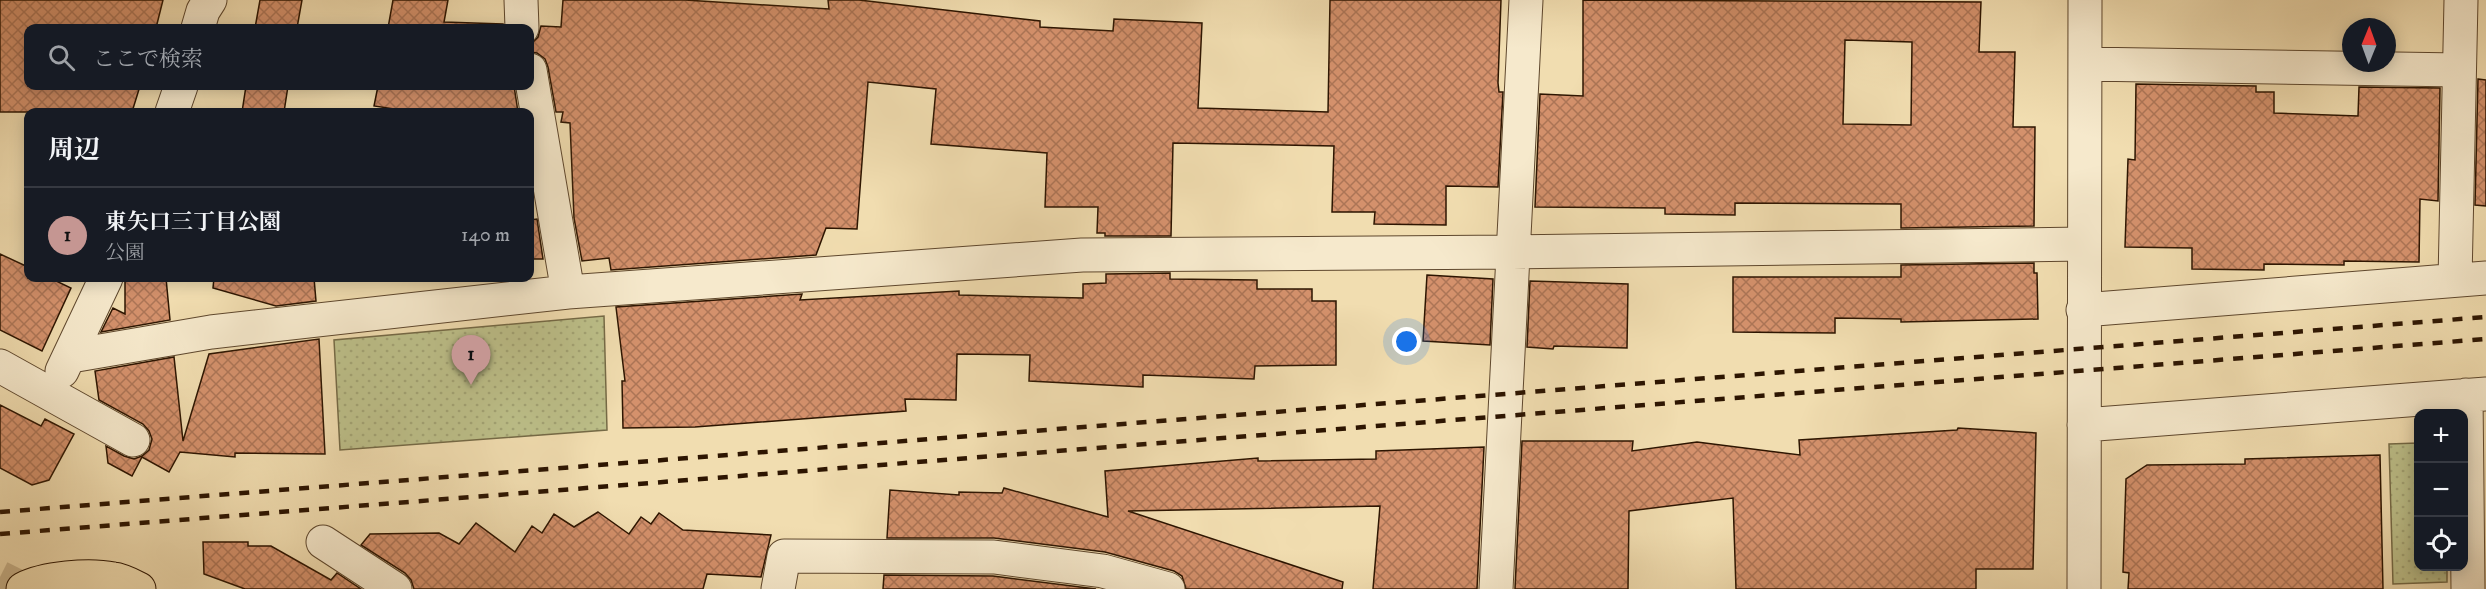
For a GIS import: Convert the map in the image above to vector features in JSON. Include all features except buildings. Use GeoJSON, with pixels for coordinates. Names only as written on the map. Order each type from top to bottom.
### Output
{"type":"FeatureCollection","features":[{"type":"Feature","properties":{"kind":"main road"},"geometry":{"type":"LineString","coordinates":[[23,589],[43,581],[97,577],[112,578],[139,589]]}},
{"type":"Feature","properties":{"kind":"street"},"geometry":{"type":"LineString","coordinates":[[199,24],[203,11],[210,0]]}},
{"type":"Feature","properties":{"kind":"street"},"geometry":{"type":"LineString","coordinates":[[521,0],[522,24]]}},
{"type":"Feature","properties":{"kind":"street"},"geometry":{"type":"LineString","coordinates":[[1496,589],[1526,0]]}},
{"type":"Feature","properties":{"kind":"street"},"geometry":{"type":"LineString","coordinates":[[2084,589],[2085,0]]}},
{"type":"Feature","properties":{"kind":"street"},"geometry":{"type":"LineString","coordinates":[[2083,310],[2470,279],[2459,70],[2462,0]]}},
{"type":"Feature","properties":{"kind":"street"},"geometry":{"type":"LineString","coordinates":[[2085,64],[2459,70]]}},
{"type":"Feature","properties":{"kind":"street"},"geometry":{"type":"LineString","coordinates":[[173,108],[180,90]]}},
{"type":"Feature","properties":{"kind":"street"},"geometry":{"type":"LineString","coordinates":[[533,90],[568,292]]}},
{"type":"Feature","properties":{"kind":"street"},"geometry":{"type":"LineString","coordinates":[[70,356],[212,332],[568,292],[1082,255],[2084,244]]}},
{"type":"Feature","properties":{"kind":"street"},"geometry":{"type":"LineString","coordinates":[[50,393],[104,282]]}},
{"type":"Feature","properties":{"kind":"street"},"geometry":{"type":"LineString","coordinates":[[0,366],[133,440]]}},
{"type":"Feature","properties":{"kind":"street"},"geometry":{"type":"LineString","coordinates":[[2084,425],[2476,394],[2468,589]]}},
{"type":"Feature","properties":{"kind":"street"},"geometry":{"type":"LineString","coordinates":[[322,542],[395,589]]}},
{"type":"Feature","properties":{"kind":"street"},"geometry":{"type":"LineString","coordinates":[[778,589],[784,555],[994,557],[1103,571],[1168,589]]}},
{"type":"Feature","properties":{"kind":"green space"},"geometry":{"type":"Polygon","coordinates":[[[604,316],[607,430],[340,450],[334,340],[604,316]]]}},
{"type":"Feature","properties":{"kind":"green space"},"geometry":{"type":"Polygon","coordinates":[[[2414,443],[2414,571],[2447,571],[2447,582],[2393,584],[2389,444],[2414,443]]]}},
{"type":"Feature","properties":{"kind":"tunnel"},"geometry":{"type":"LineString","coordinates":[[0,577],[24,589]]}},
{"type":"Feature","properties":{"kind":"railway"},"geometry":{"type":"LineString","coordinates":[[0,512],[2486,317]]}},
{"type":"Feature","properties":{"kind":"railway"},"geometry":{"type":"LineString","coordinates":[[0,534],[2486,339]]}},
{"type":"Feature","properties":{"kind":"place","name":"東矢口三丁目公園"},"geometry":{"type":"Point","coordinates":[471,385]}}]}
